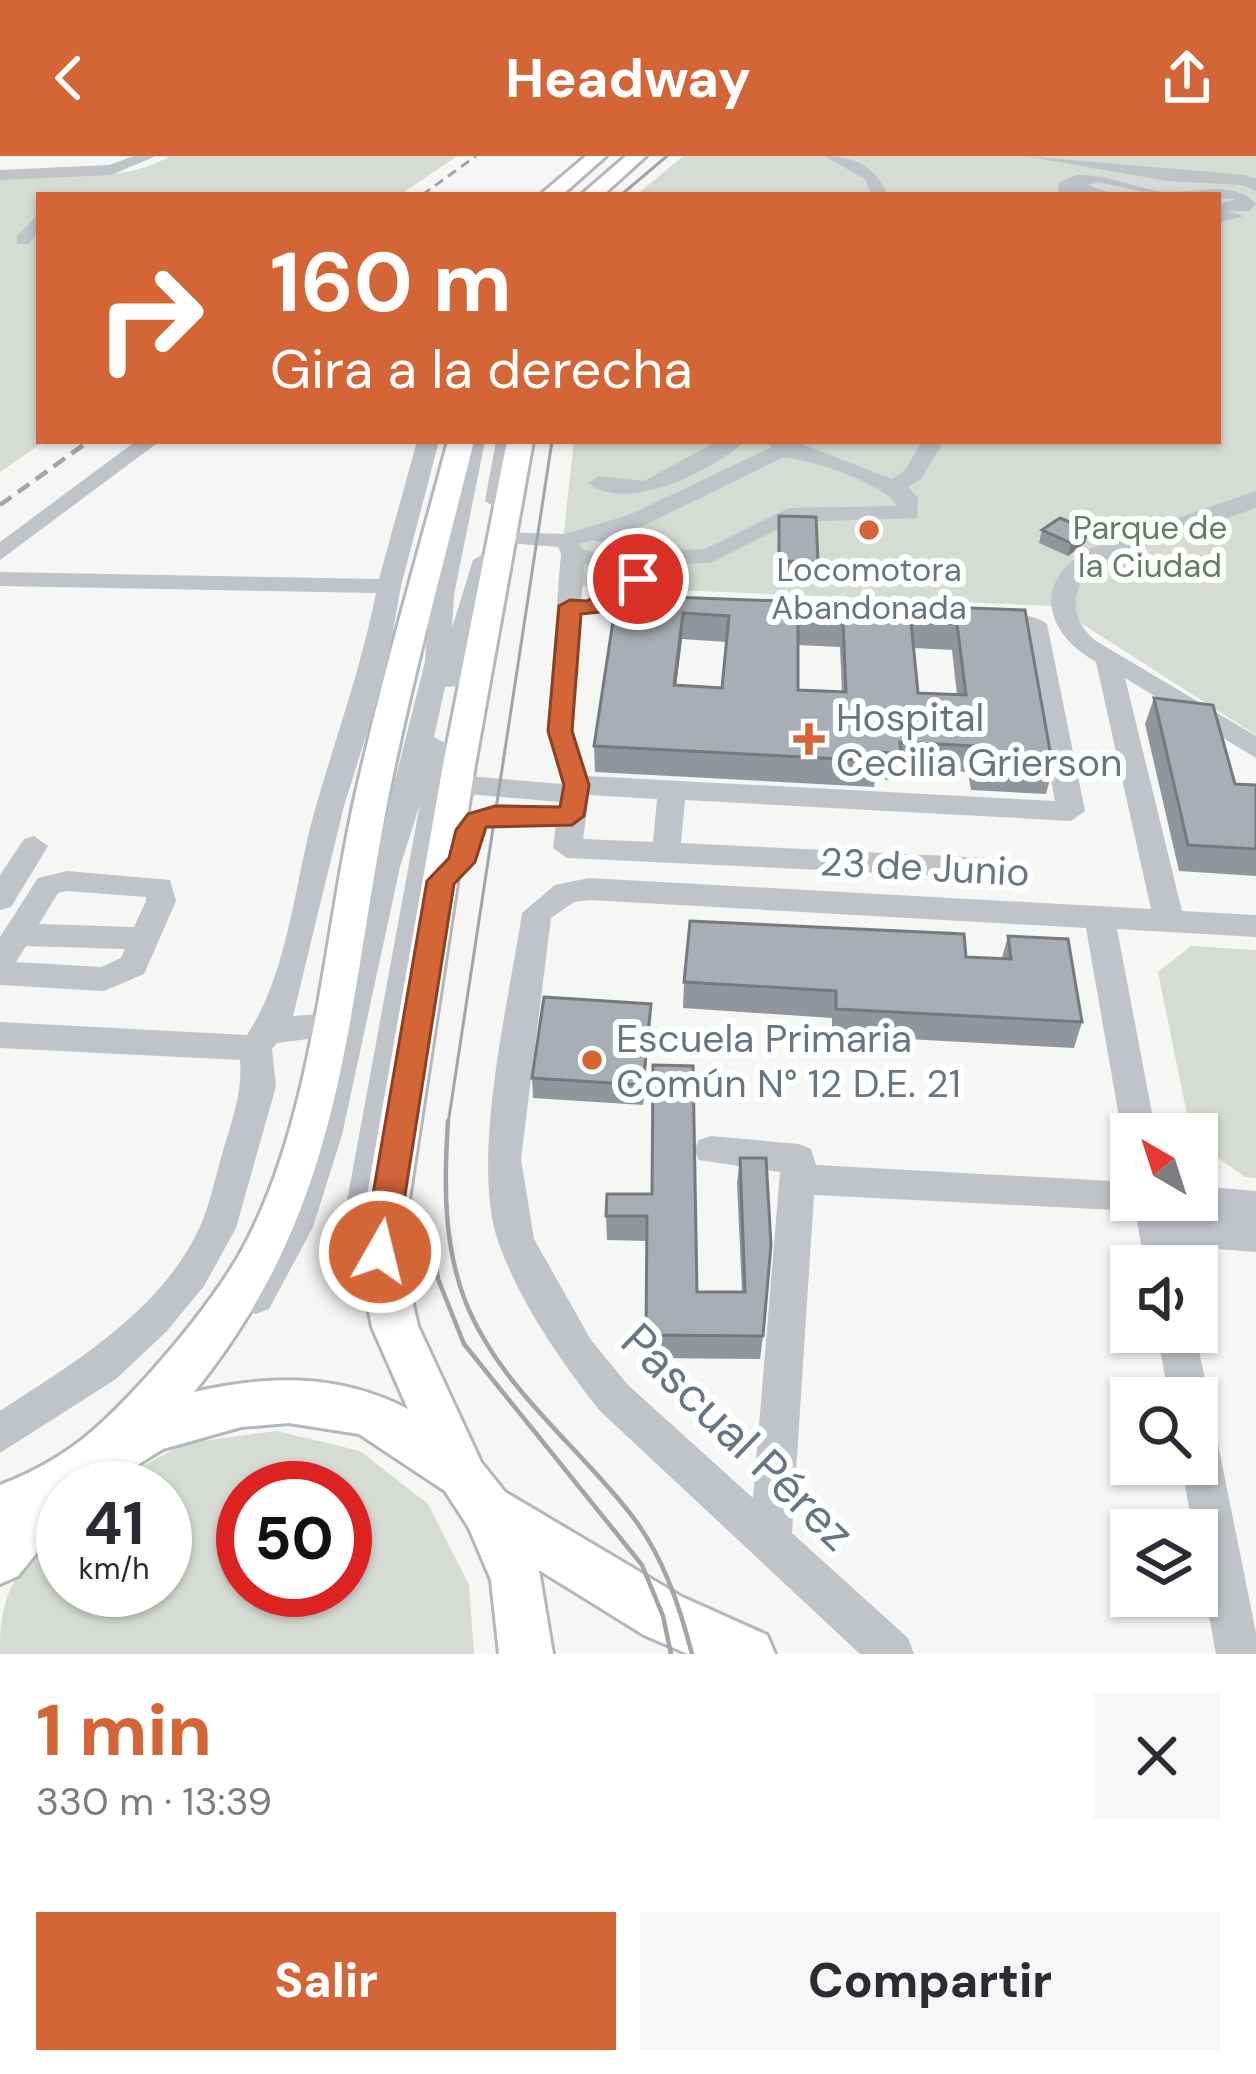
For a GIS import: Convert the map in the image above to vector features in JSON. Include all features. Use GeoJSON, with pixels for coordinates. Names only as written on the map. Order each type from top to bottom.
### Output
{"type":"FeatureCollection","features":[{"type":"Feature","properties":{"kind":"main road"},"geometry":{"type":"LineString","coordinates":[[554,192],[597,156]]}},
{"type":"Feature","properties":{"kind":"main road"},"geometry":{"type":"LineString","coordinates":[[595,192],[637,156]]}},
{"type":"Feature","properties":{"kind":"main road"},"geometry":{"type":"LineString","coordinates":[[111,1451],[194,1357],[246,1285],[292,1184],[330,1024],[361,847],[460,444]]}},
{"type":"Feature","properties":{"kind":"main road"},"geometry":{"type":"LineString","coordinates":[[519,444],[503,537],[444,789],[441,881],[380,1252],[395,1328],[517,1580],[526,1654]]}},
{"type":"Feature","properties":{"kind":"main road"},"geometry":{"type":"LineString","coordinates":[[97,1461],[187,1415],[264,1399],[339,1405],[407,1432],[475,1494],[663,1616],[748,1654]]}},
{"type":"Feature","properties":{"kind":"main road"},"geometry":{"type":"LineString","coordinates":[[0,1510],[36,1496]]}},
{"type":"Feature","properties":{"kind":"main road"},"geometry":{"type":"LineString","coordinates":[[0,1558],[36,1518]]}},
{"type":"Feature","properties":{"kind":"street"},"geometry":{"type":"LineString","coordinates":[[0,173],[36,167],[92,172],[129,167],[148,156]]}},
{"type":"Feature","properties":{"kind":"street"},"geometry":{"type":"LineString","coordinates":[[832,156],[872,176],[879,192]]}},
{"type":"Feature","properties":{"kind":"street"},"geometry":{"type":"LineString","coordinates":[[1032,156],[1168,176],[1245,180],[1256,186]]}},
{"type":"Feature","properties":{"kind":"street"},"geometry":{"type":"LineString","coordinates":[[36,222],[23,240],[36,242]]}},
{"type":"Feature","properties":{"kind":"street"},"geometry":{"type":"LineString","coordinates":[[0,553],[145,444]]}},
{"type":"Feature","properties":{"kind":"street"},"geometry":{"type":"LineString","coordinates":[[0,1434],[102,1366],[153,1320],[191,1274],[218,1228],[259,1086],[261,1039],[283,1006],[331,806],[372,675],[389,586],[427,444]]}},
{"type":"Feature","properties":{"kind":"street"},"geometry":{"type":"LineString","coordinates":[[194,1357],[252,1304],[295,1226],[325,1135],[385,868],[404,812],[438,662],[442,595],[473,444]]}},
{"type":"Feature","properties":{"kind":"street"},"geometry":{"type":"LineString","coordinates":[[380,1252],[365,1201],[433,826],[444,789],[432,765],[446,694],[475,602],[505,444]]}},
{"type":"Feature","properties":{"kind":"street"},"geometry":{"type":"LineString","coordinates":[[637,520],[647,488],[728,444]]}},
{"type":"Feature","properties":{"kind":"street"},"geometry":{"type":"LineString","coordinates":[[894,487],[913,474],[931,444]]}},
{"type":"Feature","properties":{"kind":"street"},"geometry":{"type":"LineString","coordinates":[[503,537],[710,556],[789,515],[909,513],[907,498],[894,487],[788,445],[637,520],[577,543]]}},
{"type":"Feature","properties":{"kind":"street"},"geometry":{"type":"LineString","coordinates":[[599,483],[647,488]]}},
{"type":"Feature","properties":{"kind":"street"},"geometry":{"type":"LineString","coordinates":[[1249,735],[1079,640],[1066,624],[1062,602],[1075,569],[1093,555],[1214,518],[1256,498]]}},
{"type":"Feature","properties":{"kind":"street"},"geometry":{"type":"LineString","coordinates":[[577,543],[581,607],[560,731],[574,798],[567,848],[1010,869]]}},
{"type":"Feature","properties":{"kind":"street"},"geometry":{"type":"LineString","coordinates":[[577,543],[636,572],[634,585],[581,607]]}},
{"type":"Feature","properties":{"kind":"street"},"geometry":{"type":"LineString","coordinates":[[0,579],[389,586]]}},
{"type":"Feature","properties":{"kind":"street"},"geometry":{"type":"LineString","coordinates":[[581,607],[685,611]]}},
{"type":"Feature","properties":{"kind":"street"},"geometry":{"type":"LineString","coordinates":[[441,881],[462,862],[469,830],[477,820],[574,798],[672,790],[1071,811],[1036,624],[965,622]]}},
{"type":"Feature","properties":{"kind":"street"},"geometry":{"type":"LineString","coordinates":[[1107,657],[1169,921]]}},
{"type":"Feature","properties":{"kind":"street"},"geometry":{"type":"LineString","coordinates":[[361,847],[404,812],[444,789],[574,798]]}},
{"type":"Feature","properties":{"kind":"street"},"geometry":{"type":"LineString","coordinates":[[666,853],[672,790]]}},
{"type":"Feature","properties":{"kind":"street"},"geometry":{"type":"LineString","coordinates":[[0,899],[34,846]]}},
{"type":"Feature","properties":{"kind":"street"},"geometry":{"type":"LineString","coordinates":[[0,962],[48,885],[67,881],[160,887],[160,901],[133,966],[104,979],[0,973]]}},
{"type":"Feature","properties":{"kind":"street","name":"23 de Junio"},"geometry":{"type":"LineString","coordinates":[[589,889],[1256,926]]}},
{"type":"Feature","properties":{"kind":"street","name":"Pascual Pérez"},"geometry":{"type":"LineString","coordinates":[[589,889],[549,902],[537,913],[532,929],[503,1160],[516,1241],[547,1306],[614,1398],[892,1654]]}},
{"type":"Feature","properties":{"kind":"street"},"geometry":{"type":"LineString","coordinates":[[1099,915],[1135,1113]]}},
{"type":"Feature","properties":{"kind":"street"},"geometry":{"type":"LineString","coordinates":[[17,934],[144,939]]}},
{"type":"Feature","properties":{"kind":"street"},"geometry":{"type":"LineString","coordinates":[[0,1035],[261,1039],[330,1024]]}},
{"type":"Feature","properties":{"kind":"street"},"geometry":{"type":"LineString","coordinates":[[711,1150],[799,1159],[770,1544]]}},
{"type":"Feature","properties":{"kind":"street"},"geometry":{"type":"LineString","coordinates":[[799,1179],[1110,1196]]}},
{"type":"Feature","properties":{"kind":"street"},"geometry":{"type":"LineString","coordinates":[[1218,1207],[1256,1205]]}},
{"type":"Feature","properties":{"kind":"street"},"geometry":{"type":"LineString","coordinates":[[1201,1221],[1256,1236]]}},
{"type":"Feature","properties":{"kind":"street"},"geometry":{"type":"LineString","coordinates":[[1206,1485],[1238,1654]]}},
{"type":"Feature","properties":{"kind":"green space"},"geometry":{"type":"Polygon","coordinates":[[[170,156],[457,156],[404,192],[36,192],[36,444],[41,444],[0,472],[0,170],[109,174],[170,156]]]}},
{"type":"Feature","properties":{"kind":"green space","name":"Parque de la Ciudad"},"geometry":{"type":"Polygon","coordinates":[[[683,156],[1256,156],[1256,735],[1054,606],[558,585],[574,444],[1221,444],[1221,192],[640,192],[683,156]]]}},
{"type":"Feature","properties":{"kind":"green space"},"geometry":{"type":"Polygon","coordinates":[[[1191,946],[1256,950],[1256,1178],[1245,1177],[1218,1158],[1218,1113],[1187,1113],[1158,972],[1191,946]]]}},
{"type":"Feature","properties":{"kind":"green space"},"geometry":{"type":"Polygon","coordinates":[[[277,1431],[360,1451],[428,1504],[469,1585],[474,1654],[0,1654],[8,1596],[36,1553],[36,1617],[192,1617],[192,1461],[152,1461],[186,1443],[277,1431]]]}},
{"type":"Feature","properties":{"kind":"shaded area"},"geometry":{"type":"Polygon","coordinates":[[[1076,175],[1166,192],[1099,182],[1088,185],[1108,192],[1059,192],[1058,183],[1076,175]]]}},
{"type":"Feature","properties":{"kind":"shaded area"},"geometry":{"type":"Polygon","coordinates":[[[1221,189],[1256,204],[1249,211],[1228,211],[1244,216],[1221,222],[1221,204],[1235,199],[1221,198],[1221,192],[1166,192],[1221,189]]]}},
{"type":"Feature","properties":{"kind":"building"},"geometry":{"type":"Polygon","coordinates":[[[779,516],[816,517],[818,562],[779,561],[779,516]]]}},
{"type":"Feature","properties":{"kind":"building"},"geometry":{"type":"Polygon","coordinates":[[[1060,518],[1089,530],[1071,543],[1042,530],[1060,518]]]}},
{"type":"Feature","properties":{"kind":"building"},"geometry":{"type":"Polygon","coordinates":[[[617,595],[1025,610],[1053,768],[976,764],[974,746],[900,742],[901,754],[877,752],[878,761],[594,746],[617,595]],[[683,613],[674,685],[722,688],[729,616],[683,613]],[[798,619],[798,690],[846,692],[843,621],[798,619]],[[911,622],[918,693],[966,695],[957,624],[911,622]]]}},
{"type":"Feature","properties":{"kind":"building"},"geometry":{"type":"Polygon","coordinates":[[[1154,698],[1213,705],[1235,784],[1256,785],[1256,849],[1188,845],[1154,698]]]}},
{"type":"Feature","properties":{"kind":"building"},"geometry":{"type":"Polygon","coordinates":[[[690,921],[964,934],[966,957],[1011,959],[1008,936],[1068,939],[1082,1022],[836,1009],[836,991],[684,982],[690,921]]]}},
{"type":"Feature","properties":{"kind":"building","name":"Escuela Primaria Común N° 12 D.E. 21"},"geometry":{"type":"Polygon","coordinates":[[[544,997],[651,1004],[643,1085],[532,1078],[544,997]]]}},
{"type":"Feature","properties":{"kind":"building"},"geometry":{"type":"Polygon","coordinates":[[[653,1065],[693,1066],[697,1292],[745,1292],[740,1158],[766,1158],[771,1245],[763,1336],[646,1335],[647,1216],[606,1216],[607,1194],[652,1194],[653,1065]]]}},
{"type":"Feature","properties":{"kind":"tram line"},"geometry":{"type":"LineString","coordinates":[[625,192],[667,156]]}},
{"type":"Feature","properties":{"kind":"tram line"},"geometry":{"type":"LineString","coordinates":[[448,1124],[552,444]]}},
{"type":"Feature","properties":{"kind":"tram line"},"geometry":{"type":"LineString","coordinates":[[448,1121],[447,1213],[453,1259],[466,1303],[518,1388],[641,1528],[668,1580],[692,1654]]}},
{"type":"Feature","properties":{"kind":"tram line"},"geometry":{"type":"LineString","coordinates":[[431,1236],[438,1279],[464,1344],[642,1565],[663,1616],[671,1654]]}},
{"type":"Feature","properties":{"kind":"railway"},"geometry":{"type":"LineString","coordinates":[[426,192],[476,156]]}},
{"type":"Feature","properties":{"kind":"railway"},"geometry":{"type":"LineString","coordinates":[[0,505],[85,444]]}},
{"type":"Feature","properties":{"kind":"place","name":"Locomotora Abandonada"},"geometry":{"type":"Point","coordinates":[869,530]}},
{"type":"Feature","properties":{"kind":"place","name":"Hospital Cecilia Grierson"},"geometry":{"type":"Point","coordinates":[809,739]}},
{"type":"Feature","properties":{"kind":"place","name":"Escuela Primaria Común N° 12 D.E. 21"},"geometry":{"type":"Point","coordinates":[592,1060]}},
{"type":"Feature","properties":{"kind":"route"},"geometry":{"type":"LineString","coordinates":[[380,1252],[393,1150],[441,881],[462,862],[469,830],[477,820],[495,815],[572,816],[576,785],[560,731],[570,606],[591,608],[638,579]]}}]}
